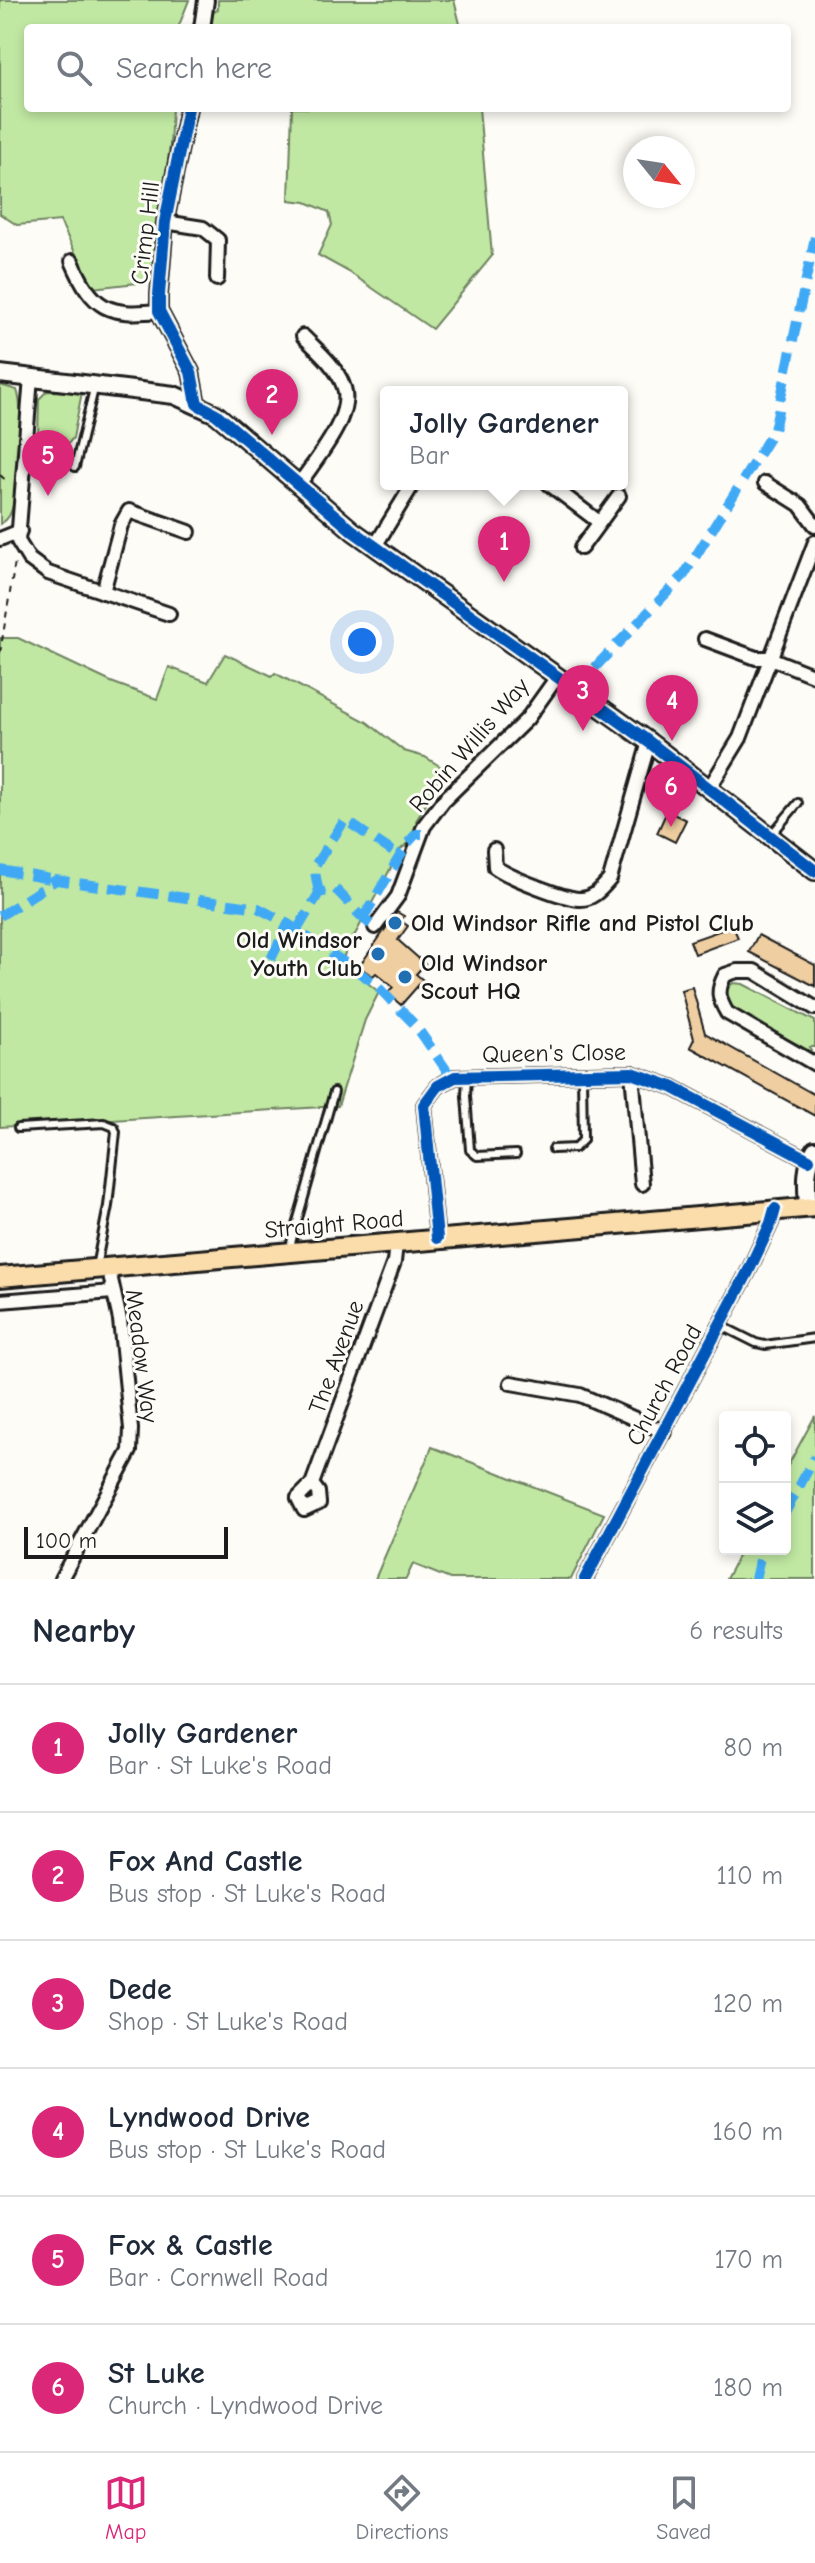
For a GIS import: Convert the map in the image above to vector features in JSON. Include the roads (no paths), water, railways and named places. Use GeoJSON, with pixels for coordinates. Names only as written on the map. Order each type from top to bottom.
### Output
{"type":"FeatureCollection","features":[{"type":"Feature","properties":{"kind":"main road"},"geometry":{"type":"LineString","coordinates":[[0,374],[174,395],[216,414],[353,531],[649,742],[815,871]]}},
{"type":"Feature","properties":{"kind":"main road"},"geometry":{"type":"LineString","coordinates":[[811,1207],[806,1177],[812,1155]]}},
{"type":"Feature","properties":{"kind":"main road","name":"Straight Road"},"geometry":{"type":"LineString","coordinates":[[0,1277],[811,1207]]}},
{"type":"Feature","properties":{"kind":"street"},"geometry":{"type":"LineString","coordinates":[[203,24],[206,0]]}},
{"type":"Feature","properties":{"kind":"street","name":"Crimp Hill"},"geometry":{"type":"LineString","coordinates":[[187,112],[160,257],[159,311],[191,372],[197,404]]}},
{"type":"Feature","properties":{"kind":"street"},"geometry":{"type":"LineString","coordinates":[[165,222],[203,228],[218,240],[217,279]]}},
{"type":"Feature","properties":{"kind":"street"},"geometry":{"type":"LineString","coordinates":[[72,261],[88,293],[98,304],[112,312],[132,314],[159,311]]}},
{"type":"Feature","properties":{"kind":"street"},"geometry":{"type":"LineString","coordinates":[[298,486],[337,427],[346,407],[344,386],[331,366],[303,336]]}},
{"type":"Feature","properties":{"kind":"street"},"geometry":{"type":"LineString","coordinates":[[31,377],[19,536],[29,559],[48,573],[169,614]]}},
{"type":"Feature","properties":{"kind":"street"},"geometry":{"type":"LineString","coordinates":[[765,483],[800,505],[815,525]]}},
{"type":"Feature","properties":{"kind":"street"},"geometry":{"type":"LineString","coordinates":[[375,546],[409,490]]}},
{"type":"Feature","properties":{"kind":"street"},"geometry":{"type":"LineString","coordinates":[[557,490],[599,522]]}},
{"type":"Feature","properties":{"kind":"street"},"geometry":{"type":"LineString","coordinates":[[581,548],[619,496]]}},
{"type":"Feature","properties":{"kind":"street"},"geometry":{"type":"LineString","coordinates":[[103,592],[121,525],[129,511],[189,532]]}},
{"type":"Feature","properties":{"kind":"street"},"geometry":{"type":"LineString","coordinates":[[0,539],[19,536]]}},
{"type":"Feature","properties":{"kind":"street"},"geometry":{"type":"LineString","coordinates":[[710,787],[740,738],[815,542]]}},
{"type":"Feature","properties":{"kind":"street"},"geometry":{"type":"LineString","coordinates":[[705,639],[756,658],[770,658],[815,676]]}},
{"type":"Feature","properties":{"kind":"street","name":"Robin Willis Way"},"geometry":{"type":"LineString","coordinates":[[375,927],[398,896],[424,826],[443,801],[527,719],[557,677]]}},
{"type":"Feature","properties":{"kind":"street"},"geometry":{"type":"LineString","coordinates":[[494,850],[495,867],[511,878],[579,899],[596,895],[610,879],[649,742]]}},
{"type":"Feature","properties":{"kind":"street"},"geometry":{"type":"LineString","coordinates":[[815,1008],[754,971],[725,975],[718,988],[720,1001],[727,1013],[815,1064]]}},
{"type":"Feature","properties":{"kind":"street"},"geometry":{"type":"LineString","coordinates":[[632,1073],[642,1184]]}},
{"type":"Feature","properties":{"kind":"street","name":"Queen's Close"},"geometry":{"type":"LineString","coordinates":[[437,1238],[424,1105],[438,1086],[455,1077],[632,1073],[672,1087],[812,1155]]}},
{"type":"Feature","properties":{"kind":"street","name":"Church Road"},"geometry":{"type":"LineString","coordinates":[[585,1579],[720,1325],[775,1209]]}},
{"type":"Feature","properties":{"kind":"street","name":"The Avenue"},"geometry":{"type":"LineString","coordinates":[[312,1484],[394,1262],[396,1244]]}},
{"type":"Feature","properties":{"kind":"street","name":"Meadow Way"},"geometry":{"type":"LineString","coordinates":[[61,1579],[130,1451],[131,1429],[120,1320],[102,1267]]}},
{"type":"Feature","properties":{"kind":"street"},"geometry":{"type":"LineString","coordinates":[[0,1301],[113,1292]]}},
{"type":"Feature","properties":{"kind":"street"},"geometry":{"type":"LineString","coordinates":[[511,1383],[580,1395],[665,1432]]}},
{"type":"Feature","properties":{"kind":"lane"},"geometry":{"type":"LineString","coordinates":[[75,467],[95,385]]}},
{"type":"Feature","properties":{"kind":"lane"},"geometry":{"type":"LineString","coordinates":[[770,837],[798,803]]}},
{"type":"Feature","properties":{"kind":"lane"},"geometry":{"type":"LineString","coordinates":[[553,1149],[575,1148],[583,1140],[582,1073]]}},
{"type":"Feature","properties":{"kind":"lane"},"geometry":{"type":"LineString","coordinates":[[467,1076],[470,1150],[477,1156],[516,1154]]}},
{"type":"Feature","properties":{"kind":"lane"},"geometry":{"type":"LineString","coordinates":[[288,1251],[334,1092]]}},
{"type":"Feature","properties":{"kind":"lane"},"geometry":{"type":"LineString","coordinates":[[18,1128],[104,1123],[114,1127],[116,1132],[102,1267]]}},
{"type":"Feature","properties":{"kind":"lane"},"geometry":{"type":"LineString","coordinates":[[720,1325],[765,1345],[815,1338]]}},
{"type":"Feature","properties":{"kind":"place","name":"Fox And Castle"},"geometry":{"type":"Point","coordinates":[272,435]}},
{"type":"Feature","properties":{"kind":"place","name":"Fox & Castle"},"geometry":{"type":"Point","coordinates":[48,496]}},
{"type":"Feature","properties":{"kind":"place","name":"Jolly Gardener"},"geometry":{"type":"Point","coordinates":[504,582]}},
{"type":"Feature","properties":{"kind":"place","name":"Dede"},"geometry":{"type":"Point","coordinates":[583,731]}},
{"type":"Feature","properties":{"kind":"place","name":"Lyndwood Drive"},"geometry":{"type":"Point","coordinates":[672,741]}},
{"type":"Feature","properties":{"kind":"place","name":"St Luke"},"geometry":{"type":"Point","coordinates":[671,827]}},
{"type":"Feature","properties":{"kind":"place","name":"Old Windsor Rifle and Pistol Club"},"geometry":{"type":"Point","coordinates":[395,923]}},
{"type":"Feature","properties":{"kind":"place","name":"Old Windsor Youth Club"},"geometry":{"type":"Point","coordinates":[378,954]}},
{"type":"Feature","properties":{"kind":"place","name":"Old Windsor Scout HQ"},"geometry":{"type":"Point","coordinates":[405,977]}}]}
